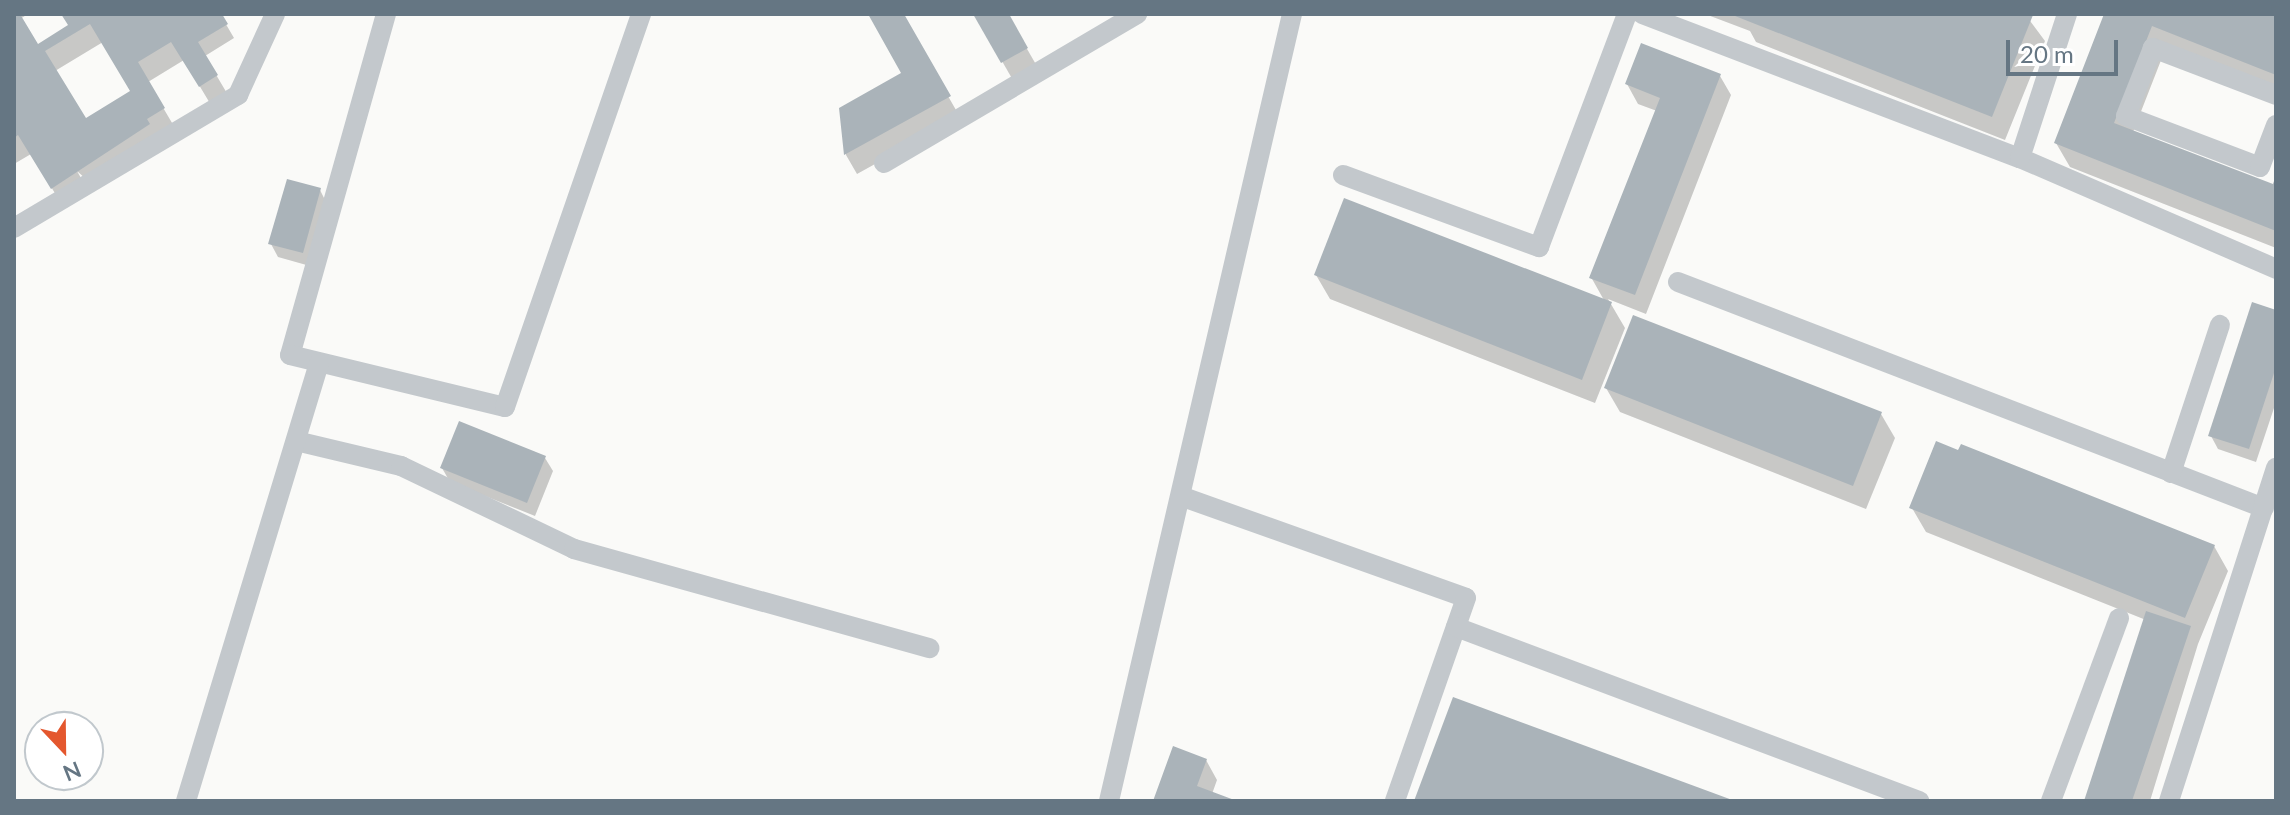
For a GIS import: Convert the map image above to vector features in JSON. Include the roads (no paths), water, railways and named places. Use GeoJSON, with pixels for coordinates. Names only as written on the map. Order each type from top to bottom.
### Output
{"type":"FeatureCollection","features":[{"type":"Feature","properties":{"kind":"lane"},"geometry":{"type":"LineString","coordinates":[[14,228],[238,95],[275,14]]}},
{"type":"Feature","properties":{"kind":"lane"},"geometry":{"type":"LineString","coordinates":[[386,14],[290,355],[505,407],[641,14]]}},
{"type":"Feature","properties":{"kind":"lane"},"geometry":{"type":"LineString","coordinates":[[884,163],[1137,14]]}},
{"type":"Feature","properties":{"kind":"lane"},"geometry":{"type":"LineString","coordinates":[[1109,801],[1183,497],[1257,149],[1292,14]]}},
{"type":"Feature","properties":{"kind":"lane"},"geometry":{"type":"LineString","coordinates":[[1343,175],[1539,247],[1627,14]]}},
{"type":"Feature","properties":{"kind":"lane"},"geometry":{"type":"LineString","coordinates":[[1642,14],[2020,158],[2276,269]]}},
{"type":"Feature","properties":{"kind":"lane"},"geometry":{"type":"LineString","coordinates":[[2020,158],[2067,14]]}},
{"type":"Feature","properties":{"kind":"lane"},"geometry":{"type":"LineString","coordinates":[[2276,95],[2153,48],[2126,116],[2260,167],[2276,125]]}},
{"type":"Feature","properties":{"kind":"lane"},"geometry":{"type":"LineString","coordinates":[[1678,282],[2264,508]]}},
{"type":"Feature","properties":{"kind":"lane"},"geometry":{"type":"LineString","coordinates":[[2171,473],[2220,325]]}},
{"type":"Feature","properties":{"kind":"lane"},"geometry":{"type":"LineString","coordinates":[[186,801],[319,364]]}},
{"type":"Feature","properties":{"kind":"lane"},"geometry":{"type":"LineString","coordinates":[[296,441],[401,466],[574,549],[929,648]]}},
{"type":"Feature","properties":{"kind":"lane"},"geometry":{"type":"LineString","coordinates":[[2169,801],[2276,468]]}},
{"type":"Feature","properties":{"kind":"lane"},"geometry":{"type":"LineString","coordinates":[[1183,497],[1466,598],[1395,801]]}},
{"type":"Feature","properties":{"kind":"lane"},"geometry":{"type":"LineString","coordinates":[[2051,801],[2119,618]]}},
{"type":"Feature","properties":{"kind":"lane"},"geometry":{"type":"LineString","coordinates":[[1456,627],[1919,801]]}}]}
